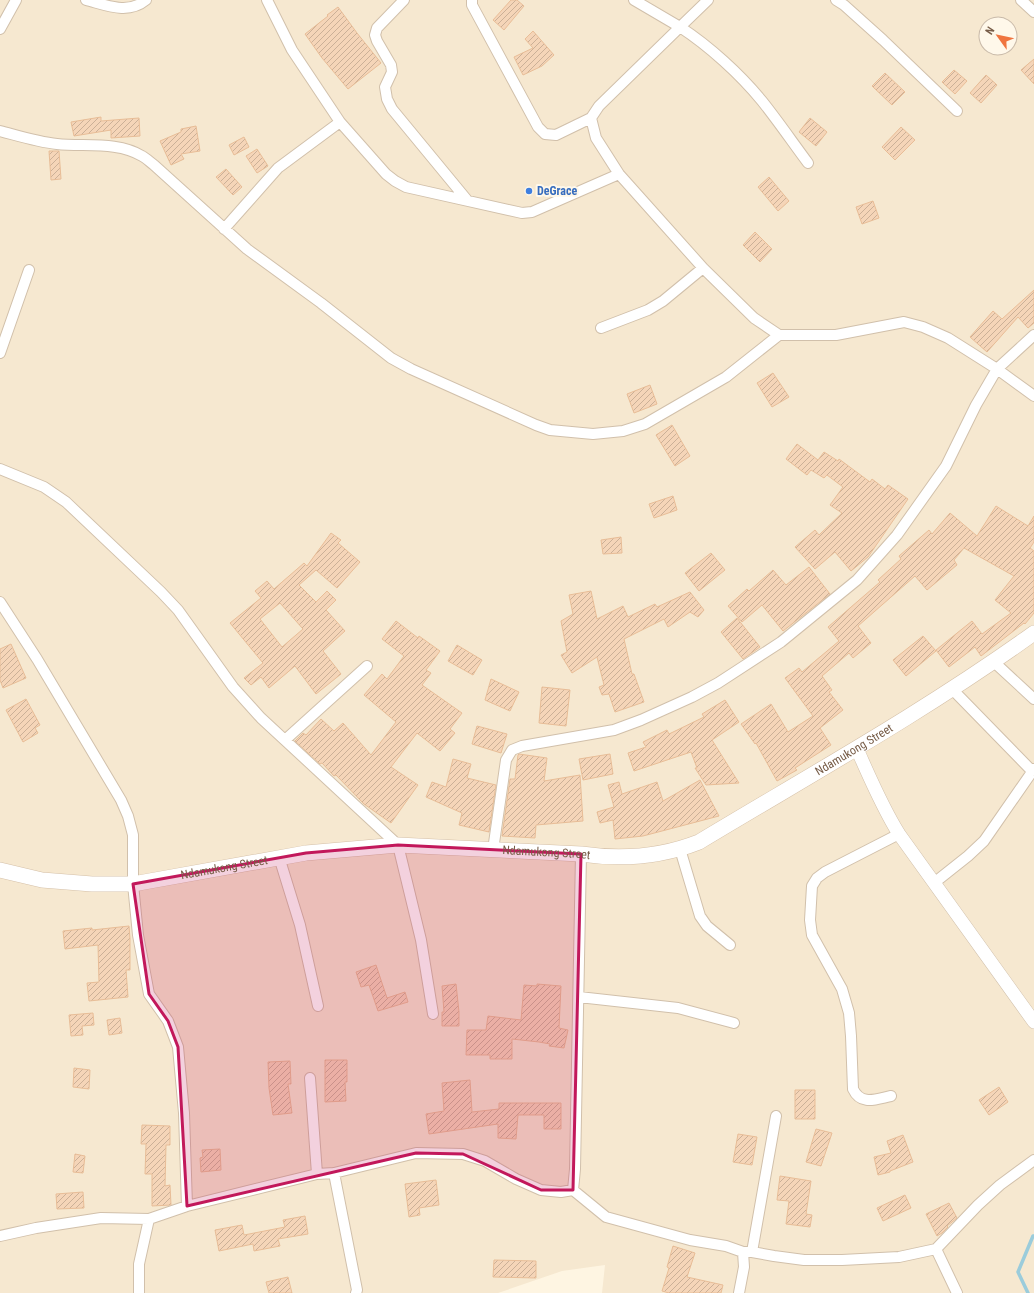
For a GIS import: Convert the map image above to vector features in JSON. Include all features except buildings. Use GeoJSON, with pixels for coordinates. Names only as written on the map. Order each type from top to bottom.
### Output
{"type":"FeatureCollection","features":[{"type":"Feature","properties":{"kind":"main road","name":"Ndamukong Street"},"geometry":{"type":"LineString","coordinates":[[0,870],[42,880],[92,884],[132,884],[306,853],[398,845],[581,854],[602,857],[639,857],[680,849],[700,842],[857,749],[994,662],[1034,633]]}},
{"type":"Feature","properties":{"kind":"street"},"geometry":{"type":"LineString","coordinates":[[0,27],[16,0]]}},
{"type":"Feature","properties":{"kind":"street"},"geometry":{"type":"LineString","coordinates":[[86,0],[123,8],[133,8],[146,0]]}},
{"type":"Feature","properties":{"kind":"street"},"geometry":{"type":"LineString","coordinates":[[267,0],[292,50],[340,122],[386,174],[406,187],[522,213],[532,212],[619,174]]}},
{"type":"Feature","properties":{"kind":"street"},"geometry":{"type":"LineString","coordinates":[[404,0],[377,28],[375,35],[391,65],[392,72],[385,87],[387,99],[392,109],[467,200]]}},
{"type":"Feature","properties":{"kind":"street"},"geometry":{"type":"LineString","coordinates":[[472,0],[472,5],[486,32],[538,127],[545,134],[556,135],[591,118],[599,106],[708,0]]}},
{"type":"Feature","properties":{"kind":"street"},"geometry":{"type":"LineString","coordinates":[[634,0],[680,27],[705,44],[762,101],[808,163]]}},
{"type":"Feature","properties":{"kind":"street"},"geometry":{"type":"LineString","coordinates":[[836,0],[883,40],[957,111]]}},
{"type":"Feature","properties":{"kind":"street"},"geometry":{"type":"LineString","coordinates":[[1021,0],[1034,12]]}},
{"type":"Feature","properties":{"kind":"street"},"geometry":{"type":"LineString","coordinates":[[591,118],[596,138],[619,174],[702,268],[754,318],[779,335],[836,335],[904,322],[923,327],[948,338],[997,369],[1034,396]]}},
{"type":"Feature","properties":{"kind":"street"},"geometry":{"type":"LineString","coordinates":[[224,229],[278,168],[340,122]]}},
{"type":"Feature","properties":{"kind":"street"},"geometry":{"type":"LineString","coordinates":[[0,131],[58,144],[96,145],[121,148],[141,155],[247,249],[321,303],[391,358],[411,369],[550,430],[593,434],[623,431],[645,424],[726,377],[779,335]]}},
{"type":"Feature","properties":{"kind":"street"},"geometry":{"type":"LineString","coordinates":[[600,328],[648,310],[663,301],[702,268]]}},
{"type":"Feature","properties":{"kind":"street"},"geometry":{"type":"LineString","coordinates":[[0,353],[29,270]]}},
{"type":"Feature","properties":{"kind":"street"},"geometry":{"type":"LineString","coordinates":[[493,850],[506,760],[512,750],[522,746],[614,730],[641,720],[692,697],[718,683],[781,642],[857,580],[897,535],[946,466],[976,405],[997,369],[1034,335]]}},
{"type":"Feature","properties":{"kind":"street"},"geometry":{"type":"LineString","coordinates":[[0,468],[44,487],[66,502],[178,610],[233,687],[261,718],[398,845],[421,940],[433,1014]]}},
{"type":"Feature","properties":{"kind":"street"},"geometry":{"type":"LineString","coordinates":[[0,602],[37,659],[121,800],[128,816],[133,836],[132,884],[138,935],[150,994],[168,1021],[178,1047],[184,1113],[187,1206]]}},
{"type":"Feature","properties":{"kind":"street"},"geometry":{"type":"LineString","coordinates":[[994,662],[1034,699]]}},
{"type":"Feature","properties":{"kind":"street"},"geometry":{"type":"LineString","coordinates":[[285,740],[367,666]]}},
{"type":"Feature","properties":{"kind":"street"},"geometry":{"type":"LineString","coordinates":[[934,883],[984,841],[1033,770],[952,689]]}},
{"type":"Feature","properties":{"kind":"street"},"geometry":{"type":"LineString","coordinates":[[857,749],[879,797],[899,834],[1034,1022]]}},
{"type":"Feature","properties":{"kind":"street"},"geometry":{"type":"LineString","coordinates":[[891,1096],[865,1100],[856,1096],[853,1089],[849,1013],[842,989],[812,935],[810,920],[812,886],[817,878],[825,872],[899,834]]}},
{"type":"Feature","properties":{"kind":"street"},"geometry":{"type":"LineString","coordinates":[[680,849],[700,916],[707,926],[730,945]]}},
{"type":"Feature","properties":{"kind":"street"},"geometry":{"type":"LineString","coordinates":[[573,1190],[575,1169],[581,854]]}},
{"type":"Feature","properties":{"kind":"street"},"geometry":{"type":"LineString","coordinates":[[279,857],[300,925],[318,1006]]}},
{"type":"Feature","properties":{"kind":"street"},"geometry":{"type":"LineString","coordinates":[[579,997],[678,1008],[734,1024]]}},
{"type":"Feature","properties":{"kind":"street"},"geometry":{"type":"LineString","coordinates":[[310,1078],[317,1174]]}},
{"type":"Feature","properties":{"kind":"street"},"geometry":{"type":"LineString","coordinates":[[739,1293],[776,1116]]}},
{"type":"Feature","properties":{"kind":"street"},"geometry":{"type":"LineString","coordinates":[[0,1236],[36,1228],[101,1218],[149,1219],[187,1206],[317,1174],[334,1173],[416,1153],[463,1154],[485,1161],[516,1179],[540,1190],[561,1192],[573,1190],[606,1217],[690,1240],[726,1246],[748,1252],[804,1260],[899,1257],[936,1249],[978,1205],[1000,1185],[1034,1160]]}},
{"type":"Feature","properties":{"kind":"street"},"geometry":{"type":"LineString","coordinates":[[334,1173],[357,1290],[356,1293]]}},
{"type":"Feature","properties":{"kind":"street"},"geometry":{"type":"LineString","coordinates":[[139,1293],[139,1264],[149,1219]]}},
{"type":"Feature","properties":{"kind":"street"},"geometry":{"type":"LineString","coordinates":[[936,1249],[957,1293]]}},
{"type":"Feature","properties":{"kind":"highlighted area"},"geometry":{"type":"Polygon","coordinates":[[[398,845],[581,854],[573,1190],[541,1190],[463,1154],[416,1153],[187,1206],[178,1047],[168,1021],[149,994],[133,884],[306,853],[398,845]]]}},
{"type":"Feature","properties":{"kind":"shaded area"},"geometry":{"type":"Polygon","coordinates":[[[0,0],[1034,0],[1034,1293],[602,1293],[605,1265],[562,1271],[498,1293],[0,1293],[0,0]]]}},
{"type":"Feature","properties":{"kind":"waterway"},"geometry":{"type":"LineString","coordinates":[[1028,1293],[1018,1272],[1034,1236]]}},
{"type":"Feature","properties":{"kind":"place","name":"DeGrace"},"geometry":{"type":"Point","coordinates":[529,191]}}]}
